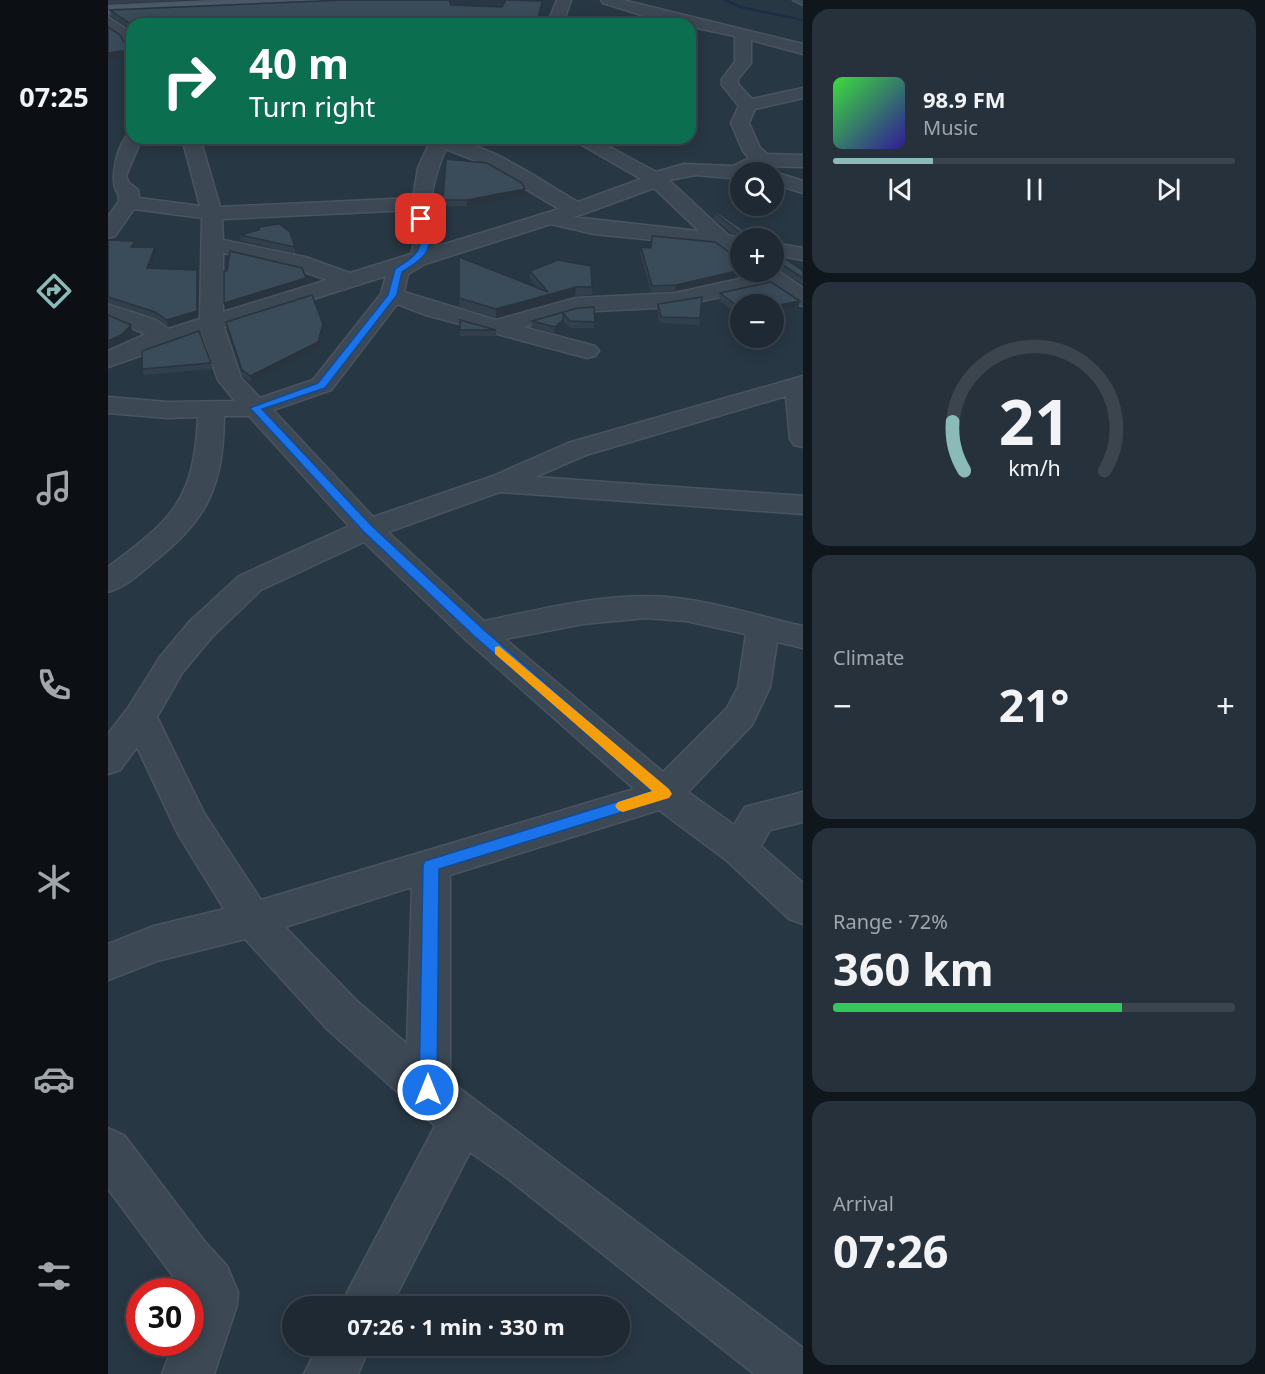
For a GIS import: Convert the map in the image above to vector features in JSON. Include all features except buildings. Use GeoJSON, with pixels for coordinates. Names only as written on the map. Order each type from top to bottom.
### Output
{"type":"FeatureCollection","features":[{"type":"Feature","properties":{"kind":"main road"},"geometry":{"type":"LineString","coordinates":[[108,10],[344,0]]}},
{"type":"Feature","properties":{"kind":"street"},"geometry":{"type":"LineString","coordinates":[[558,18],[564,0]]}},
{"type":"Feature","properties":{"kind":"street"},"geometry":{"type":"LineString","coordinates":[[608,0],[675,18]]}},
{"type":"Feature","properties":{"kind":"street"},"geometry":{"type":"LineString","coordinates":[[108,22],[126,36]]}},
{"type":"Feature","properties":{"kind":"street"},"geometry":{"type":"LineString","coordinates":[[696,22],[803,49]]}},
{"type":"Feature","properties":{"kind":"street"},"geometry":{"type":"LineString","coordinates":[[743,34],[743,63],[729,82],[748,105]]}},
{"type":"Feature","properties":{"kind":"street"},"geometry":{"type":"LineString","coordinates":[[748,105],[803,93]]}},
{"type":"Feature","properties":{"kind":"street"},"geometry":{"type":"LineString","coordinates":[[748,105],[740,123],[752,151],[762,160]]}},
{"type":"Feature","properties":{"kind":"street"},"geometry":{"type":"LineString","coordinates":[[108,232],[119,191],[116,176],[130,144]]}},
{"type":"Feature","properties":{"kind":"street"},"geometry":{"type":"LineString","coordinates":[[193,144],[212,213],[212,325],[216,344],[231,380],[368,529],[478,633],[664,794],[739,849],[803,907]]}},
{"type":"Feature","properties":{"kind":"street"},"geometry":{"type":"LineString","coordinates":[[108,405],[168,410],[255,408],[322,385],[392,295],[398,271],[421,257],[426,240],[421,219],[422,204],[428,168],[439,144]]}},
{"type":"Feature","properties":{"kind":"street"},"geometry":{"type":"LineString","coordinates":[[453,144],[491,160],[576,210]]}},
{"type":"Feature","properties":{"kind":"street"},"geometry":{"type":"LineString","coordinates":[[594,144],[657,180],[730,240]]}},
{"type":"Feature","properties":{"kind":"street"},"geometry":{"type":"LineString","coordinates":[[758,162],[762,160],[803,161]]}},
{"type":"Feature","properties":{"kind":"street"},"geometry":{"type":"LineString","coordinates":[[108,360],[151,342],[212,325],[421,257],[576,210],[657,180],[662,174],[673,170],[730,172]]}},
{"type":"Feature","properties":{"kind":"street"},"geometry":{"type":"LineString","coordinates":[[784,181],[803,187]]}},
{"type":"Feature","properties":{"kind":"street"},"geometry":{"type":"LineString","coordinates":[[119,191],[144,206],[212,213],[422,204]]}},
{"type":"Feature","properties":{"kind":"street"},"geometry":{"type":"LineString","coordinates":[[549,218],[613,231],[730,241]]}},
{"type":"Feature","properties":{"kind":"street"},"geometry":{"type":"LineString","coordinates":[[212,244],[297,262],[351,281]]}},
{"type":"Feature","properties":{"kind":"street"},"geometry":{"type":"LineString","coordinates":[[784,251],[803,254]]}},
{"type":"Feature","properties":{"kind":"street"},"geometry":{"type":"LineString","coordinates":[[499,326],[576,305],[615,301],[636,304],[675,300],[743,282]]}},
{"type":"Feature","properties":{"kind":"street"},"geometry":{"type":"LineString","coordinates":[[780,282],[803,299]]}},
{"type":"Feature","properties":{"kind":"street"},"geometry":{"type":"LineString","coordinates":[[392,295],[434,310],[587,351]]}},
{"type":"Feature","properties":{"kind":"street"},"geometry":{"type":"LineString","coordinates":[[108,311],[148,325],[160,334],[151,342]]}},
{"type":"Feature","properties":{"kind":"street"},"geometry":{"type":"LineString","coordinates":[[108,760],[140,717],[178,656],[201,629],[250,584],[368,529],[498,483],[577,448],[800,383],[803,439]]}},
{"type":"Feature","properties":{"kind":"street"},"geometry":{"type":"LineString","coordinates":[[108,582],[184,518],[202,487],[208,459],[211,408]]}},
{"type":"Feature","properties":{"kind":"street"},"geometry":{"type":"LineString","coordinates":[[498,483],[803,505]]}},
{"type":"Feature","properties":{"kind":"street"},"geometry":{"type":"LineString","coordinates":[[478,633],[593,612],[647,607],[702,612],[763,629],[803,637]]}},
{"type":"Feature","properties":{"kind":"street"},"geometry":{"type":"LineString","coordinates":[[108,962],[154,944],[252,920],[664,794],[740,716],[754,687],[763,629]]}},
{"type":"Feature","properties":{"kind":"street"},"geometry":{"type":"LineString","coordinates":[[140,717],[191,823],[252,920],[343,1016],[462,1120],[523,1162],[795,1374]]}},
{"type":"Feature","properties":{"kind":"street"},"geometry":{"type":"LineString","coordinates":[[739,849],[758,818],[803,807]]}},
{"type":"Feature","properties":{"kind":"street"},"geometry":{"type":"LineString","coordinates":[[428,1090],[431,865]]}},
{"type":"Feature","properties":{"kind":"street"},"geometry":{"type":"LineString","coordinates":[[370,1296],[462,1120]]}},
{"type":"Feature","properties":{"kind":"street"},"geometry":{"type":"LineString","coordinates":[[108,1151],[188,1259],[210,1282],[213,1292],[212,1305],[188,1374]]}},
{"type":"Feature","properties":{"kind":"street"},"geometry":{"type":"LineString","coordinates":[[330,1374],[340,1356]]}},
{"type":"Feature","properties":{"kind":"waterway"},"geometry":{"type":"LineString","coordinates":[[725,0],[741,7],[803,20]]}},
{"type":"Feature","properties":{"kind":"slow traffic"},"geometry":{"type":"LineString","coordinates":[[499,651],[664,794],[623,806]]}},
{"type":"Feature","properties":{"kind":"route"},"geometry":{"type":"LineString","coordinates":[[421,219],[426,240],[421,257],[398,271],[392,295],[322,385],[255,408],[368,529],[478,633],[664,794],[431,865],[428,1090]]}}]}
